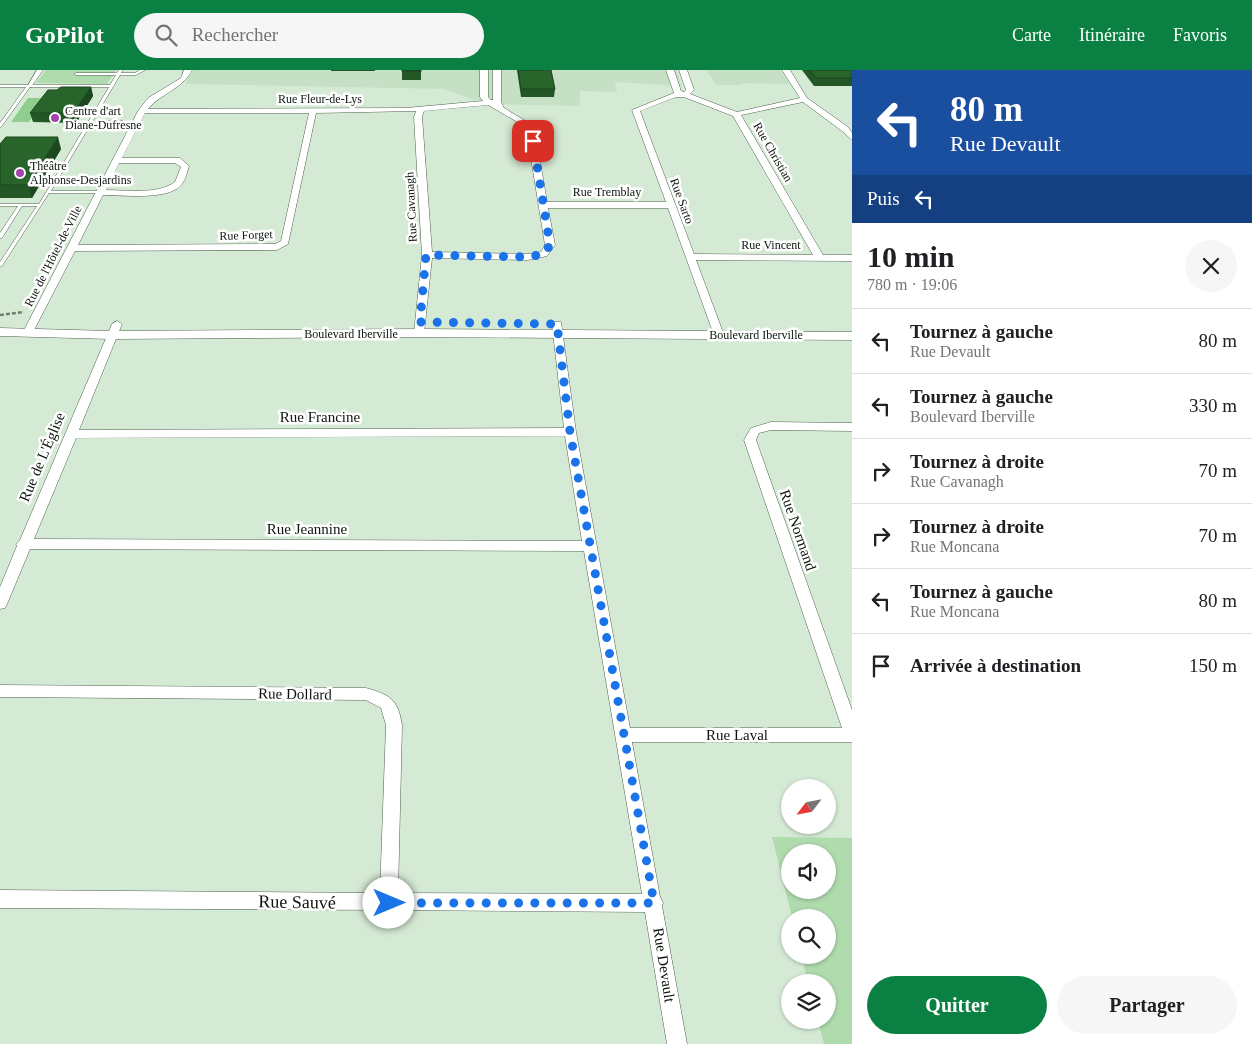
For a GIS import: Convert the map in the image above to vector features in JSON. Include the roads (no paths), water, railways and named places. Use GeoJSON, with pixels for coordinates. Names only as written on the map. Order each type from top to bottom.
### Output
{"type":"FeatureCollection","features":[{"type":"Feature","properties":{"kind":"street"},"geometry":{"type":"LineString","coordinates":[[29,86],[40,70]]}},
{"type":"Feature","properties":{"kind":"street","name":"Rue de l'Hôtel-de-Ville"},"geometry":{"type":"LineString","coordinates":[[30,322],[72,248],[142,111],[151,100],[184,79],[188,70]]}},
{"type":"Feature","properties":{"kind":"street"},"geometry":{"type":"LineString","coordinates":[[484,70],[484,97],[488,102]]}},
{"type":"Feature","properties":{"kind":"street"},"geometry":{"type":"LineString","coordinates":[[426,255],[528,257],[544,254],[550,245],[545,205],[530,126],[498,105],[497,70]]}},
{"type":"Feature","properties":{"kind":"street"},"geometry":{"type":"LineString","coordinates":[[670,70],[678,94],[690,90],[683,70]]}},
{"type":"Feature","properties":{"kind":"street"},"geometry":{"type":"LineString","coordinates":[[786,70],[804,99],[845,129],[852,138]]}},
{"type":"Feature","properties":{"kind":"street","name":"Rue Christian"},"geometry":{"type":"LineString","coordinates":[[678,94],[736,114],[820,258]]}},
{"type":"Feature","properties":{"kind":"street","name":"Rue Sarto"},"geometry":{"type":"LineString","coordinates":[[678,94],[636,110],[717,329]]}},
{"type":"Feature","properties":{"kind":"street"},"geometry":{"type":"LineString","coordinates":[[736,114],[804,99]]}},
{"type":"Feature","properties":{"kind":"street","name":"Rue Fleur-de-Lys"},"geometry":{"type":"LineString","coordinates":[[142,111],[421,109],[488,102],[498,105]]}},
{"type":"Feature","properties":{"kind":"street","name":"Rue Cavanagh"},"geometry":{"type":"LineString","coordinates":[[420,328],[426,255],[418,117],[421,109]]}},
{"type":"Feature","properties":{"kind":"street","name":"Rue Forget"},"geometry":{"type":"LineString","coordinates":[[72,248],[277,248],[285,242],[313,110]]}},
{"type":"Feature","properties":{"kind":"street"},"geometry":{"type":"LineString","coordinates":[[100,192],[157,192],[168,190],[177,185],[185,166],[177,160],[117,161]]}},
{"type":"Feature","properties":{"kind":"street","name":"Rue Tremblay"},"geometry":{"type":"LineString","coordinates":[[545,205],[670,205]]}},
{"type":"Feature","properties":{"kind":"street","name":"Rue Vincent"},"geometry":{"type":"LineString","coordinates":[[690,257],[852,258]]}},
{"type":"Feature","properties":{"kind":"street","name":"Boulevard Iberville"},"geometry":{"type":"LineString","coordinates":[[0,332],[30,322]]}},
{"type":"Feature","properties":{"kind":"street","name":"Boulevard Iberville"},"geometry":{"type":"LineString","coordinates":[[0,323],[30,322],[114,329],[717,329],[852,326]]}},
{"type":"Feature","properties":{"kind":"street","name":"Rue de L'Église"},"geometry":{"type":"LineString","coordinates":[[0,604],[23,544],[114,329]]}},
{"type":"Feature","properties":{"kind":"street","name":"Rue Devault"},"geometry":{"type":"LineString","coordinates":[[559,329],[570,432],[654,903],[677,1044]]}},
{"type":"Feature","properties":{"kind":"street","name":"Boulevard Iberville"},"geometry":{"type":"LineString","coordinates":[[717,329],[852,336]]}},
{"type":"Feature","properties":{"kind":"street","name":"Rue Normand"},"geometry":{"type":"LineString","coordinates":[[852,426],[771,426],[758,428],[752,433],[750,440],[852,734]]}},
{"type":"Feature","properties":{"kind":"street","name":"Rue Francine"},"geometry":{"type":"LineString","coordinates":[[70,434],[570,432]]}},
{"type":"Feature","properties":{"kind":"street","name":"Rue Jeannine"},"geometry":{"type":"LineString","coordinates":[[23,544],[590,546]]}},
{"type":"Feature","properties":{"kind":"street","name":"Rue Dollard"},"geometry":{"type":"LineString","coordinates":[[0,691],[366,694],[383,699],[392,709],[394,725],[389,903]]}},
{"type":"Feature","properties":{"kind":"street","name":"Rue Laval"},"geometry":{"type":"LineString","coordinates":[[623,735],[852,734]]}},
{"type":"Feature","properties":{"kind":"street","name":"Rue Sauvé"},"geometry":{"type":"LineString","coordinates":[[0,899],[389,903],[654,903]]}},
{"type":"Feature","properties":{"kind":"lane"},"geometry":{"type":"LineString","coordinates":[[76,74],[120,72],[138,74],[143,70]]}},
{"type":"Feature","properties":{"kind":"lane"},"geometry":{"type":"LineString","coordinates":[[0,266],[40,205],[120,72]]}},
{"type":"Feature","properties":{"kind":"lane"},"geometry":{"type":"LineString","coordinates":[[0,86],[112,86]]}},
{"type":"Feature","properties":{"kind":"lane"},"geometry":{"type":"LineString","coordinates":[[0,126],[29,86]]}},
{"type":"Feature","properties":{"kind":"lane"},"geometry":{"type":"LineString","coordinates":[[47,192],[100,192]]}},
{"type":"Feature","properties":{"kind":"lane"},"geometry":{"type":"LineString","coordinates":[[0,205],[40,205]]}},
{"type":"Feature","properties":{"kind":"lane"},"geometry":{"type":"LineString","coordinates":[[0,237],[21,205]]}},
{"type":"Feature","properties":{"kind":"place","name":"Centre d'art Diane-Dufresne"},"geometry":{"type":"Point","coordinates":[55,118]}},
{"type":"Feature","properties":{"kind":"place","name":"Théâtre Alphonse-Desjardins"},"geometry":{"type":"Point","coordinates":[20,173]}}]}
